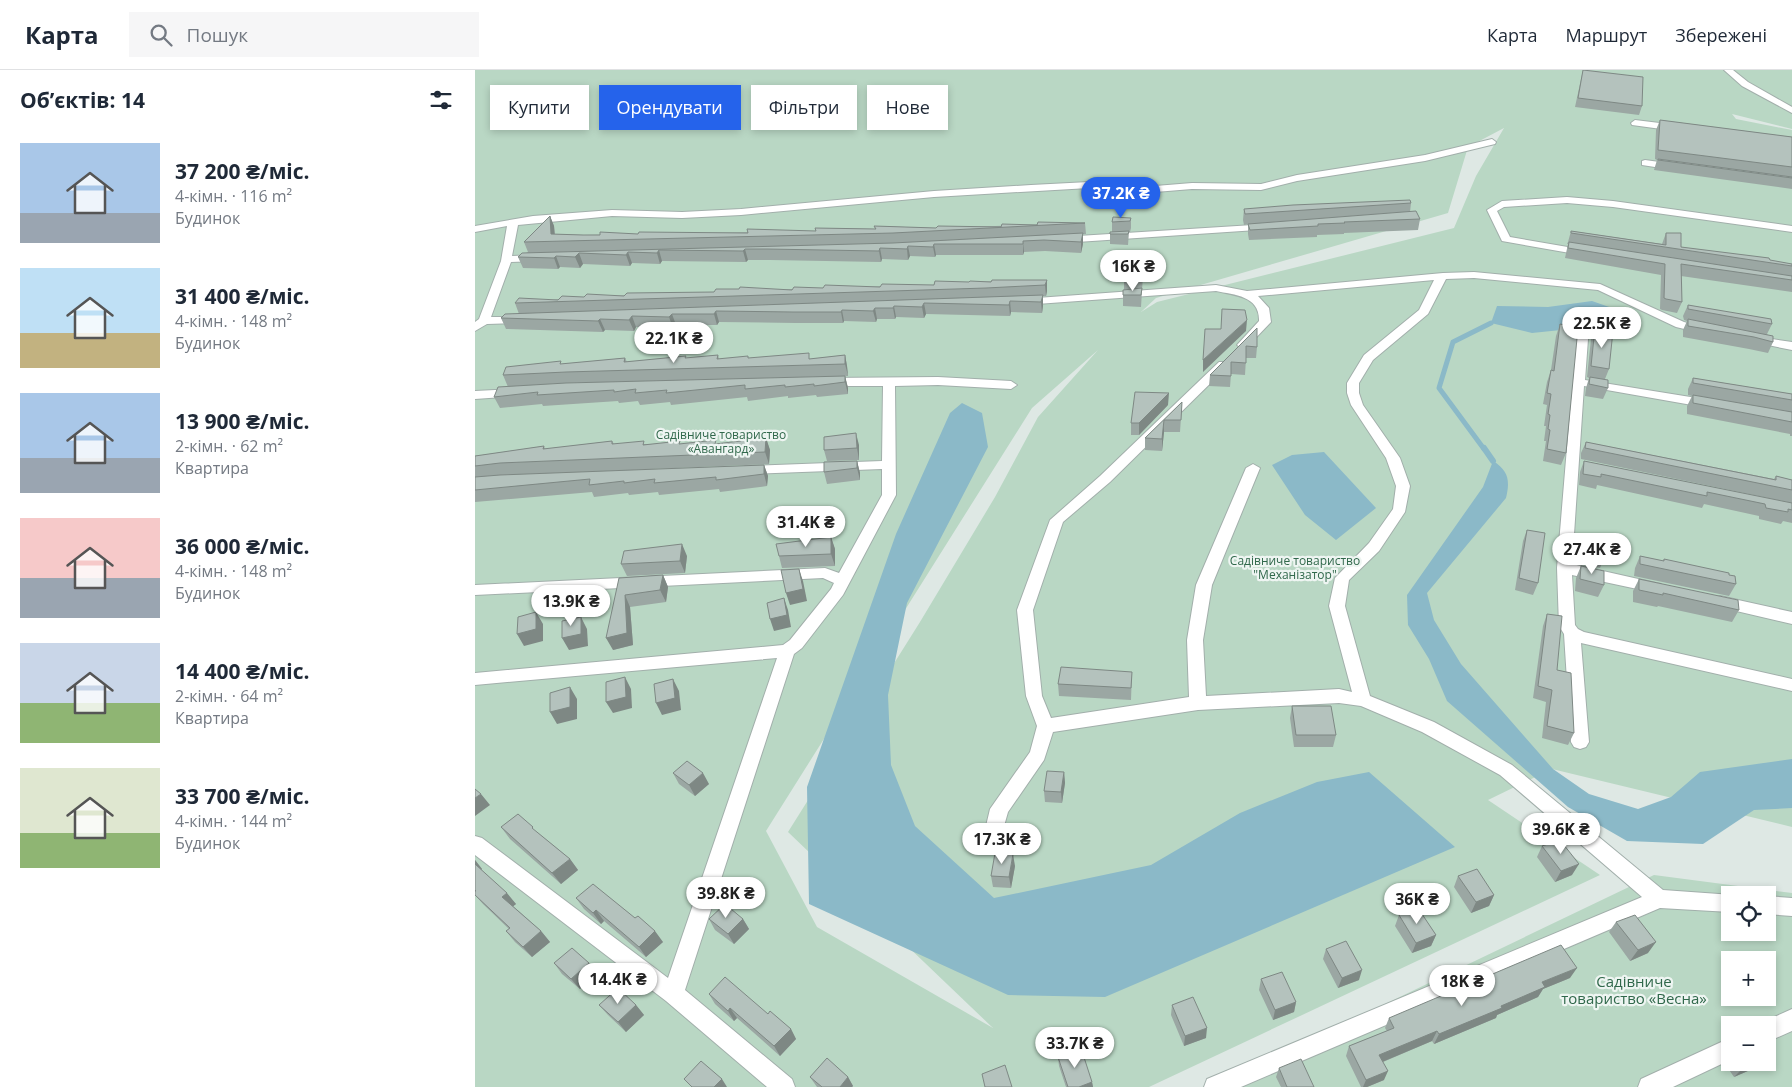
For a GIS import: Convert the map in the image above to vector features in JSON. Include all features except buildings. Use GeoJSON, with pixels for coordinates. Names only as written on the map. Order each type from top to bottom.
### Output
{"type":"FeatureCollection","features":[{"type":"Feature","properties":{"kind":"street"},"geometry":{"type":"LineString","coordinates":[[1728,70],[1745,84],[1792,110]]}},
{"type":"Feature","properties":{"kind":"street"},"geometry":{"type":"LineString","coordinates":[[1635,123],[1682,128]]}},
{"type":"Feature","properties":{"kind":"street"},"geometry":{"type":"LineString","coordinates":[[475,229],[513,223],[611,213],[682,215],[741,212],[934,194],[1089,185],[1107,189],[1143,190],[1192,186],[1261,187],[1306,177],[1425,158],[1492,142]]}},
{"type":"Feature","properties":{"kind":"street"},"geometry":{"type":"LineString","coordinates":[[1645,163],[1684,168]]}},
{"type":"Feature","properties":{"kind":"street"},"geometry":{"type":"LineString","coordinates":[[1602,255],[1506,239],[1492,210],[1502,204],[1567,200],[1613,204],[1792,230]]}},
{"type":"Feature","properties":{"kind":"street"},"geometry":{"type":"LineString","coordinates":[[513,223],[506,259],[479,325],[533,319]]}},
{"type":"Feature","properties":{"kind":"street"},"geometry":{"type":"LineString","coordinates":[[1046,241],[1276,226]]}},
{"type":"Feature","properties":{"kind":"street"},"geometry":{"type":"LineString","coordinates":[[506,259],[545,258]]}},
{"type":"Feature","properties":{"kind":"street"},"geometry":{"type":"LineString","coordinates":[[1007,303],[1087,299],[1216,288],[1247,294],[1443,276],[1474,275],[1600,286],[1680,325],[1715,333]]}},
{"type":"Feature","properties":{"kind":"street"},"geometry":{"type":"LineString","coordinates":[[1363,700],[1337,606],[1342,578],[1374,547],[1400,509],[1403,486],[1393,458],[1357,405],[1353,393],[1353,383],[1369,358],[1424,312],[1437,283],[1443,276]]}},
{"type":"Feature","properties":{"kind":"street"},"geometry":{"type":"LineString","coordinates":[[1003,845],[995,826],[999,810],[1038,755],[1046,726],[1035,696],[1025,610],[1057,520],[1105,478],[1265,322],[1266,313],[1259,301],[1247,294]]}},
{"type":"Feature","properties":{"kind":"street"},"geometry":{"type":"LineString","coordinates":[[1744,338],[1792,346]]}},
{"type":"Feature","properties":{"kind":"street"},"geometry":{"type":"LineString","coordinates":[[1581,339],[1564,568],[1567,626],[1572,633],[1581,637],[1792,685]]}},
{"type":"Feature","properties":{"kind":"street"},"geometry":{"type":"LineString","coordinates":[[815,383],[938,381],[1011,385]]}},
{"type":"Feature","properties":{"kind":"street"},"geometry":{"type":"LineString","coordinates":[[1577,381],[1724,407]]}},
{"type":"Feature","properties":{"kind":"street"},"geometry":{"type":"LineString","coordinates":[[475,680],[787,651],[796,644],[838,591],[842,580],[889,495],[889,382]]}},
{"type":"Feature","properties":{"kind":"street"},"geometry":{"type":"LineString","coordinates":[[475,395],[533,392]]}},
{"type":"Feature","properties":{"kind":"street"},"geometry":{"type":"LineString","coordinates":[[1571,464],[1590,468]]}},
{"type":"Feature","properties":{"kind":"street"},"geometry":{"type":"LineString","coordinates":[[733,470],[889,465]]}},
{"type":"Feature","properties":{"kind":"street"},"geometry":{"type":"LineString","coordinates":[[1198,703],[1195,640],[1204,584],[1253,468]]}},
{"type":"Feature","properties":{"kind":"street"},"geometry":{"type":"LineString","coordinates":[[1564,568],[1669,591]]}},
{"type":"Feature","properties":{"kind":"street"},"geometry":{"type":"LineString","coordinates":[[475,590],[825,574],[842,580]]}},
{"type":"Feature","properties":{"kind":"street"},"geometry":{"type":"LineString","coordinates":[[1707,599],[1792,618]]}},
{"type":"Feature","properties":{"kind":"street"},"geometry":{"type":"LineString","coordinates":[[1572,633],[1579,742]]}},
{"type":"Feature","properties":{"kind":"street"},"geometry":{"type":"LineString","coordinates":[[673,994],[787,651]]}},
{"type":"Feature","properties":{"kind":"street"},"geometry":{"type":"LineString","coordinates":[[1046,726],[1198,703],[1339,696],[1363,700],[1428,727],[1506,770],[1659,899]]}},
{"type":"Feature","properties":{"kind":"street"},"geometry":{"type":"LineString","coordinates":[[475,844],[673,994],[784,1087]]}},
{"type":"Feature","properties":{"kind":"street"},"geometry":{"type":"LineString","coordinates":[[1215,1087],[1659,899],[1721,902]]}},
{"type":"Feature","properties":{"kind":"street"},"geometry":{"type":"LineString","coordinates":[[1776,906],[1792,907]]}},
{"type":"Feature","properties":{"kind":"street"},"geometry":{"type":"LineString","coordinates":[[1776,1028],[1792,1020]]}},
{"type":"Feature","properties":{"kind":"street"},"geometry":{"type":"LineString","coordinates":[[1649,1087],[1721,1053]]}},
{"type":"Feature","properties":{"kind":"green space"},"geometry":{"type":"Polygon","coordinates":[[[475,70],[1792,70],[1792,129],[1732,114],[1736,119],[1792,130],[1792,827],[1552,769],[1488,800],[1600,875],[1149,1087],[475,1087],[475,70]],[[1504,128],[1468,147],[1448,213],[1156,298],[1141,312],[1157,302],[1454,228],[1476,176],[1504,128]],[[1098,350],[1032,408],[766,831],[817,927],[993,1028],[788,832],[920,622],[995,497],[1038,417],[1098,350]]]}},
{"type":"Feature","properties":{"kind":"green space","name":"Садівниче товариство «Весна»"},"geometry":{"type":"Polygon","coordinates":[[[1654,875],[1738,886],[1721,886],[1721,941],[1776,941],[1776,891],[1792,893],[1792,1087],[1212,1087],[1654,875]]]}},
{"type":"Feature","properties":{"kind":"water"},"geometry":{"type":"Polygon","coordinates":[[[1592,301],[1632,315],[1636,325],[1590,327],[1532,333],[1491,323],[1497,306],[1548,307],[1592,301]]]}},
{"type":"Feature","properties":{"kind":"water"},"geometry":{"type":"Polygon","coordinates":[[[962,403],[982,413],[988,447],[907,603],[888,695],[891,765],[915,826],[994,898],[1151,865],[1240,813],[1317,782],[1369,772],[1455,847],[1105,997],[1008,995],[809,904],[807,787],[896,534],[950,413],[962,403]]]}},
{"type":"Feature","properties":{"kind":"water"},"geometry":{"type":"Polygon","coordinates":[[[1324,452],[1376,508],[1336,540],[1305,515],[1272,465],[1292,455],[1324,452]]]}},
{"type":"Feature","properties":{"kind":"water"},"geometry":{"type":"Polygon","coordinates":[[[1493,461],[1502,469],[1507,477],[1506,498],[1427,593],[1434,620],[1461,664],[1553,769],[1589,794],[1638,809],[1671,797],[1700,772],[1792,759],[1792,808],[1754,810],[1703,844],[1627,841],[1568,807],[1447,701],[1429,659],[1408,625],[1407,595],[1483,487],[1493,461]]]}},
{"type":"Feature","properties":{"kind":"waterway"},"geometry":{"type":"LineString","coordinates":[[1484,449],[1439,388],[1453,342],[1491,323]]}},
{"type":"Feature","properties":{"kind":"waterway"},"geometry":{"type":"LineString","coordinates":[[1484,448],[1493,461]]}},
{"type":"Feature","properties":{"kind":"park label","name":"Садівниче товариство «Авангард»"},"geometry":{"type":"Point","coordinates":[721,442]}},
{"type":"Feature","properties":{"kind":"park label","name":"Садівниче товариство \"Механізатор\""},"geometry":{"type":"Point","coordinates":[1295,568]}}]}
